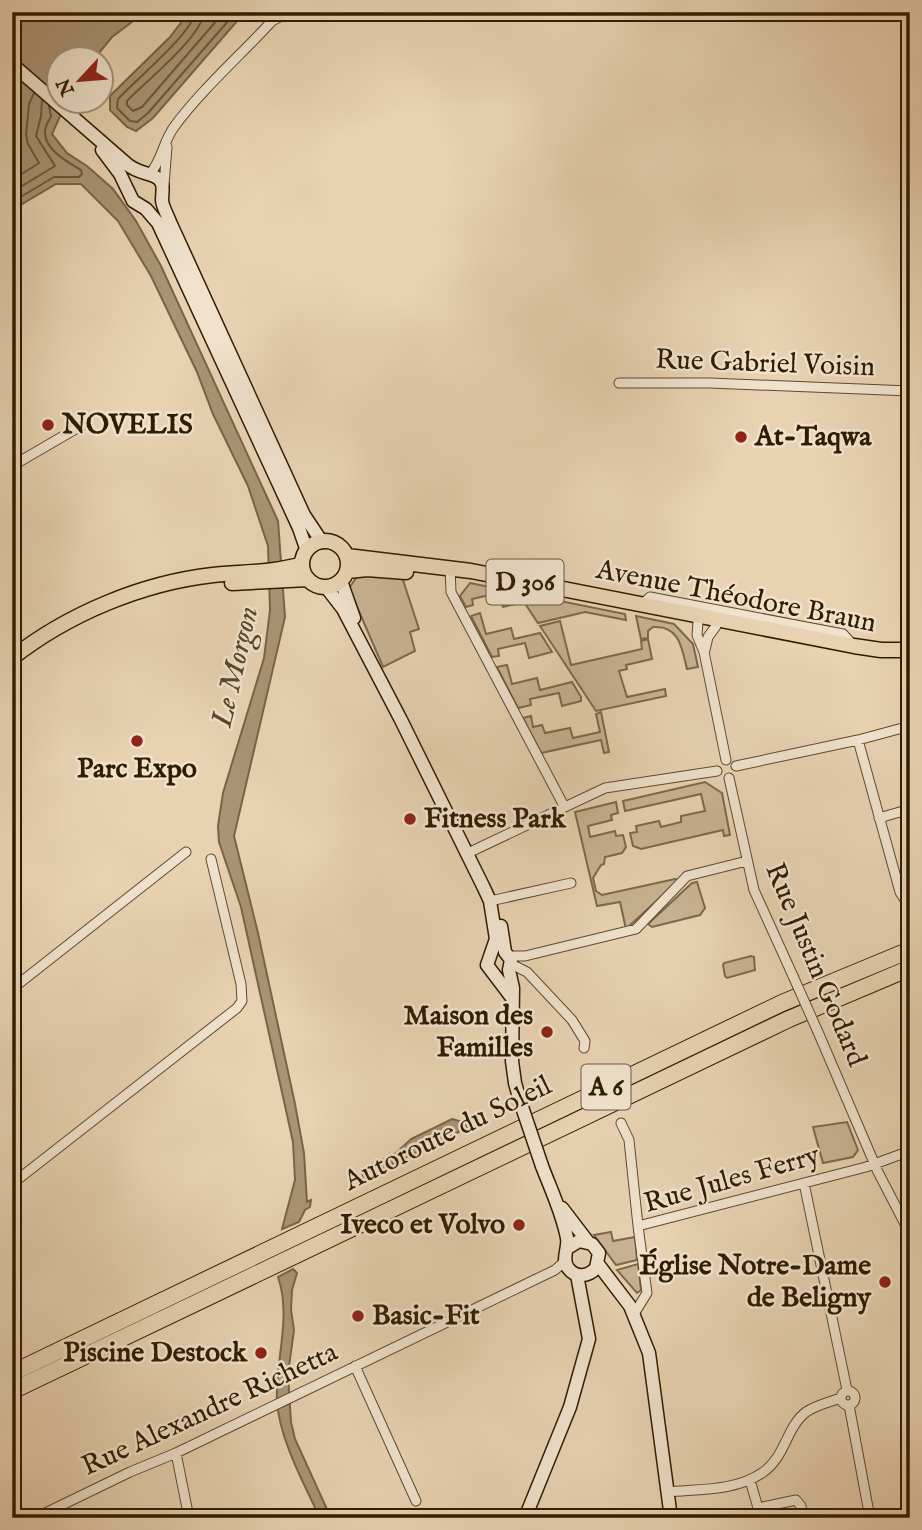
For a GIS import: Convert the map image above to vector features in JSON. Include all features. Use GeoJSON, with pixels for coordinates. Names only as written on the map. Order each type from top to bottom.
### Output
{"type":"FeatureCollection","features":[{"type":"Feature","properties":{"kind":"highway","name":"Autoroute du Soleil"},"geometry":{"type":"LineString","coordinates":[[12,1373],[769,1009],[910,950]]}},
{"type":"Feature","properties":{"kind":"highway","name":"Autoroute du Soleil"},"geometry":{"type":"LineString","coordinates":[[12,1391],[776,1025],[910,968]]}},
{"type":"Feature","properties":{"kind":"main road"},"geometry":{"type":"LineString","coordinates":[[12,658],[45,635],[111,602],[182,581],[214,583],[287,574],[326,587],[345,569],[337,544],[321,542],[287,574]]}},
{"type":"Feature","properties":{"kind":"main road"},"geometry":{"type":"LineString","coordinates":[[305,557],[308,579]]}},
{"type":"Feature","properties":{"kind":"main road","name":"Avenue Théodore Braun"},"geometry":{"type":"LineString","coordinates":[[345,569],[450,572],[643,604],[854,646],[910,650]]}},
{"type":"Feature","properties":{"kind":"main road","name":"Avenue Théodore Braun"},"geometry":{"type":"LineString","coordinates":[[450,572],[701,615],[716,626],[852,656],[910,659]]}},
{"type":"Feature","properties":{"kind":"street"},"geometry":{"type":"LineString","coordinates":[[131,192],[134,183],[159,164],[174,127],[272,21],[289,12]]}},
{"type":"Feature","properties":{"kind":"street"},"geometry":{"type":"LineString","coordinates":[[12,64],[128,165],[158,179],[304,515],[321,542]]}},
{"type":"Feature","properties":{"kind":"street"},"geometry":{"type":"LineString","coordinates":[[80,123],[120,174],[137,205],[146,209],[158,222],[299,528],[305,557]]}},
{"type":"Feature","properties":{"kind":"street"},"geometry":{"type":"LineString","coordinates":[[146,209],[155,207],[163,194],[166,142]]}},
{"type":"Feature","properties":{"kind":"street","name":"Rue Gabriel Voisin"},"geometry":{"type":"LineString","coordinates":[[619,383],[710,383],[910,391]]}},
{"type":"Feature","properties":{"kind":"street"},"geometry":{"type":"LineString","coordinates":[[12,466],[84,424]]}},
{"type":"Feature","properties":{"kind":"street"},"geometry":{"type":"LineString","coordinates":[[345,569],[376,674]]}},
{"type":"Feature","properties":{"kind":"street"},"geometry":{"type":"LineString","coordinates":[[450,572],[451,592],[564,806]]}},
{"type":"Feature","properties":{"kind":"street"},"geometry":{"type":"LineString","coordinates":[[326,587],[343,609],[490,901],[496,939],[506,959],[512,998],[513,1073],[521,1104],[542,1166],[560,1205],[587,1242],[596,1248],[598,1264],[626,1300],[637,1309],[652,1365],[671,1518]]}},
{"type":"Feature","properties":{"kind":"street"},"geometry":{"type":"LineString","coordinates":[[701,615],[698,635],[704,652],[726,760]]}},
{"type":"Feature","properties":{"kind":"street"},"geometry":{"type":"LineString","coordinates":[[704,652],[708,636],[716,626]]}},
{"type":"Feature","properties":{"kind":"street"},"geometry":{"type":"LineString","coordinates":[[736,766],[910,726]]}},
{"type":"Feature","properties":{"kind":"street"},"geometry":{"type":"LineString","coordinates":[[858,740],[900,892],[907,903],[910,902]]}},
{"type":"Feature","properties":{"kind":"street"},"geometry":{"type":"LineString","coordinates":[[717,771],[720,762],[726,760],[732,761],[736,766]]}},
{"type":"Feature","properties":{"kind":"street"},"geometry":{"type":"LineString","coordinates":[[717,771],[723,778],[729,778],[734,775],[736,766]]}},
{"type":"Feature","properties":{"kind":"street"},"geometry":{"type":"LineString","coordinates":[[468,853],[605,788],[717,771]]}},
{"type":"Feature","properties":{"kind":"street","name":"Rue Justin Godard"},"geometry":{"type":"LineString","coordinates":[[729,778],[754,890],[875,1164],[907,1220],[910,1254]]}},
{"type":"Feature","properties":{"kind":"street"},"geometry":{"type":"LineString","coordinates":[[880,818],[910,810]]}},
{"type":"Feature","properties":{"kind":"street"},"geometry":{"type":"LineString","coordinates":[[12,989],[186,852]]}},
{"type":"Feature","properties":{"kind":"street"},"geometry":{"type":"LineString","coordinates":[[12,1184],[237,1008],[242,1001],[241,984],[211,859]]}},
{"type":"Feature","properties":{"kind":"street"},"geometry":{"type":"LineString","coordinates":[[512,998],[496,975],[490,971],[488,958],[526,956],[636,929],[687,876],[747,861]]}},
{"type":"Feature","properties":{"kind":"street"},"geometry":{"type":"LineString","coordinates":[[490,901],[572,883]]}},
{"type":"Feature","properties":{"kind":"street"},"geometry":{"type":"LineString","coordinates":[[496,975],[503,975],[506,959]]}},
{"type":"Feature","properties":{"kind":"street"},"geometry":{"type":"LineString","coordinates":[[506,959],[527,972],[572,1020],[585,1041],[584,1048]]}},
{"type":"Feature","properties":{"kind":"street"},"geometry":{"type":"LineString","coordinates":[[621,1123],[629,1140],[639,1226]]}},
{"type":"Feature","properties":{"kind":"street","name":"Rue Jules Ferry"},"geometry":{"type":"LineString","coordinates":[[637,1309],[647,1293],[639,1226],[875,1164],[910,1151]]}},
{"type":"Feature","properties":{"kind":"street"},"geometry":{"type":"LineString","coordinates":[[804,1183],[870,1518]]}},
{"type":"Feature","properties":{"kind":"street"},"geometry":{"type":"LineString","coordinates":[[525,1518],[570,1407],[589,1339],[567,1269],[569,1247],[560,1205]]}},
{"type":"Feature","properties":{"kind":"street"},"geometry":{"type":"LineString","coordinates":[[569,1247],[575,1242],[587,1242]]}},
{"type":"Feature","properties":{"kind":"street"},"geometry":{"type":"LineString","coordinates":[[567,1269],[590,1274],[598,1264]]}},
{"type":"Feature","properties":{"kind":"street","name":"Rue Alexandre Richetta"},"geometry":{"type":"LineString","coordinates":[[35,1518],[567,1269]]}},
{"type":"Feature","properties":{"kind":"street"},"geometry":{"type":"LineString","coordinates":[[355,1366],[416,1501]]}},
{"type":"Feature","properties":{"kind":"street"},"geometry":{"type":"LineString","coordinates":[[668,1492],[737,1485],[750,1480],[780,1456],[793,1428],[806,1412],[816,1406],[845,1398]]}},
{"type":"Feature","properties":{"kind":"street"},"geometry":{"type":"LineString","coordinates":[[176,1453],[189,1518]]}},
{"type":"Feature","properties":{"kind":"street"},"geometry":{"type":"LineString","coordinates":[[750,1480],[760,1518]]}},
{"type":"Feature","properties":{"kind":"street"},"geometry":{"type":"LineString","coordinates":[[758,1507],[796,1500],[801,1506],[803,1518]]}},
{"type":"Feature","properties":{"kind":"shaded area"},"geometry":{"type":"Polygon","coordinates":[[[359,574],[402,577],[419,629],[410,632],[415,651],[383,667],[349,588],[359,574]]]}},
{"type":"Feature","properties":{"kind":"shaded area"},"geometry":{"type":"Polygon","coordinates":[[[470,583],[625,614],[626,620],[585,612],[538,623],[524,602],[503,607],[499,593],[472,599],[473,605],[466,607],[460,596],[470,583]]]}},
{"type":"Feature","properties":{"kind":"shaded area"},"geometry":{"type":"Polygon","coordinates":[[[480,613],[486,634],[511,628],[514,639],[540,633],[552,652],[529,658],[525,643],[498,649],[499,656],[492,657],[471,616],[480,613]]]}},
{"type":"Feature","properties":{"kind":"shaded area"},"geometry":{"type":"Polygon","coordinates":[[[636,616],[674,624],[693,644],[698,667],[687,669],[678,640],[669,630],[653,627],[648,631],[648,638],[641,639],[636,616]]]}},
{"type":"Feature","properties":{"kind":"shaded area"},"geometry":{"type":"Polygon","coordinates":[[[560,621],[571,665],[642,649],[641,641],[648,639],[652,659],[626,665],[627,669],[619,671],[627,697],[665,689],[666,696],[596,711],[540,626],[560,621]]]}},
{"type":"Feature","properties":{"kind":"shaded area"},"geometry":{"type":"Polygon","coordinates":[[[507,665],[512,684],[537,678],[540,690],[572,682],[581,701],[562,706],[559,693],[530,699],[531,705],[518,708],[497,667],[507,665]]]}},
{"type":"Feature","properties":{"kind":"shaded area"},"geometry":{"type":"Polygon","coordinates":[[[601,712],[609,752],[604,753],[601,740],[541,753],[523,718],[531,716],[533,727],[542,725],[545,733],[570,728],[573,738],[600,732],[596,714],[601,712]]]}},
{"type":"Feature","properties":{"kind":"shaded area"},"geometry":{"type":"Polygon","coordinates":[[[705,782],[722,793],[730,835],[724,836],[723,830],[641,849],[633,846],[630,833],[637,832],[636,826],[659,821],[661,827],[681,822],[681,816],[705,811],[701,794],[625,811],[623,801],[705,782]]]}},
{"type":"Feature","properties":{"kind":"shaded area"},"geometry":{"type":"Polygon","coordinates":[[[616,802],[618,813],[611,815],[612,820],[588,826],[590,837],[615,831],[616,836],[623,835],[626,847],[622,853],[605,857],[604,864],[593,878],[596,891],[602,895],[679,880],[626,929],[620,902],[597,906],[575,812],[616,802]]]}},
{"type":"Feature","properties":{"kind":"shaded area"},"geometry":{"type":"Polygon","coordinates":[[[697,882],[705,908],[700,915],[652,927],[648,924],[692,883],[697,882]]]}},
{"type":"Feature","properties":{"kind":"shaded area"},"geometry":{"type":"Polygon","coordinates":[[[754,957],[755,970],[727,978],[725,976],[724,963],[754,957]]]}},
{"type":"Feature","properties":{"kind":"shaded area"},"geometry":{"type":"Polygon","coordinates":[[[847,1122],[858,1150],[853,1157],[823,1163],[813,1127],[847,1122]]]}},
{"type":"Feature","properties":{"kind":"shaded area"},"geometry":{"type":"Polygon","coordinates":[[[611,1232],[613,1241],[635,1237],[637,1260],[616,1265],[594,1235],[611,1232]]]}},
{"type":"Feature","properties":{"kind":"shaded area"},"geometry":{"type":"Polygon","coordinates":[[[638,1264],[641,1290],[637,1293],[617,1270],[638,1264]]]}},
{"type":"Feature","properties":{"kind":"water"},"geometry":{"type":"Polygon","coordinates":[[[12,12],[145,12],[112,37],[105,46],[46,46],[46,116],[60,116],[52,134],[67,153],[113,189],[136,221],[161,266],[278,521],[285,617],[234,836],[295,1104],[304,1153],[307,1202],[311,1200],[310,1207],[305,1210],[299,1222],[282,1229],[295,1180],[293,1142],[241,907],[219,842],[218,826],[223,793],[264,658],[270,610],[268,546],[248,486],[213,414],[197,372],[151,276],[118,221],[81,184],[56,184],[12,210],[12,12]]]}},
{"type":"Feature","properties":{"kind":"water"},"geometry":{"type":"Polygon","coordinates":[[[189,12],[245,12],[153,118],[136,131],[127,127],[116,116],[116,90],[170,37],[189,12]]]}},
{"type":"Feature","properties":{"kind":"water"},"geometry":{"type":"Polygon","coordinates":[[[452,1119],[466,1123],[467,1128],[364,1178],[361,1170],[395,1154],[411,1139],[452,1119]]]}},
{"type":"Feature","properties":{"kind":"water"},"geometry":{"type":"Polygon","coordinates":[[[293,1269],[297,1273],[292,1290],[294,1330],[288,1374],[291,1422],[295,1439],[331,1518],[320,1518],[293,1461],[279,1415],[277,1386],[283,1307],[278,1277],[293,1269]]]}},
{"type":"Feature","properties":{"kind":"place","name":"NOVELIS"},"geometry":{"type":"Point","coordinates":[48,425]}},
{"type":"Feature","properties":{"kind":"place","name":"At-Taqwa"},"geometry":{"type":"Point","coordinates":[741,437]}},
{"type":"Feature","properties":{"kind":"place","name":"Parc Expo"},"geometry":{"type":"Point","coordinates":[137,741]}},
{"type":"Feature","properties":{"kind":"place","name":"Fitness Park"},"geometry":{"type":"Point","coordinates":[410,819]}},
{"type":"Feature","properties":{"kind":"place","name":"Maison des Familles"},"geometry":{"type":"Point","coordinates":[547,1032]}},
{"type":"Feature","properties":{"kind":"place","name":"Iveco et Volvo"},"geometry":{"type":"Point","coordinates":[519,1225]}},
{"type":"Feature","properties":{"kind":"place","name":"Église Notre-Dame de Beligny"},"geometry":{"type":"Point","coordinates":[885,1282]}},
{"type":"Feature","properties":{"kind":"place","name":"Basic-Fit"},"geometry":{"type":"Point","coordinates":[358,1316]}},
{"type":"Feature","properties":{"kind":"place","name":"Piscine Destock"},"geometry":{"type":"Point","coordinates":[261,1353]}},
{"type":"Feature","properties":{"kind":"water label","name":"Le Morgon"},"geometry":{"type":"Point","coordinates":[236,667]}}]}
